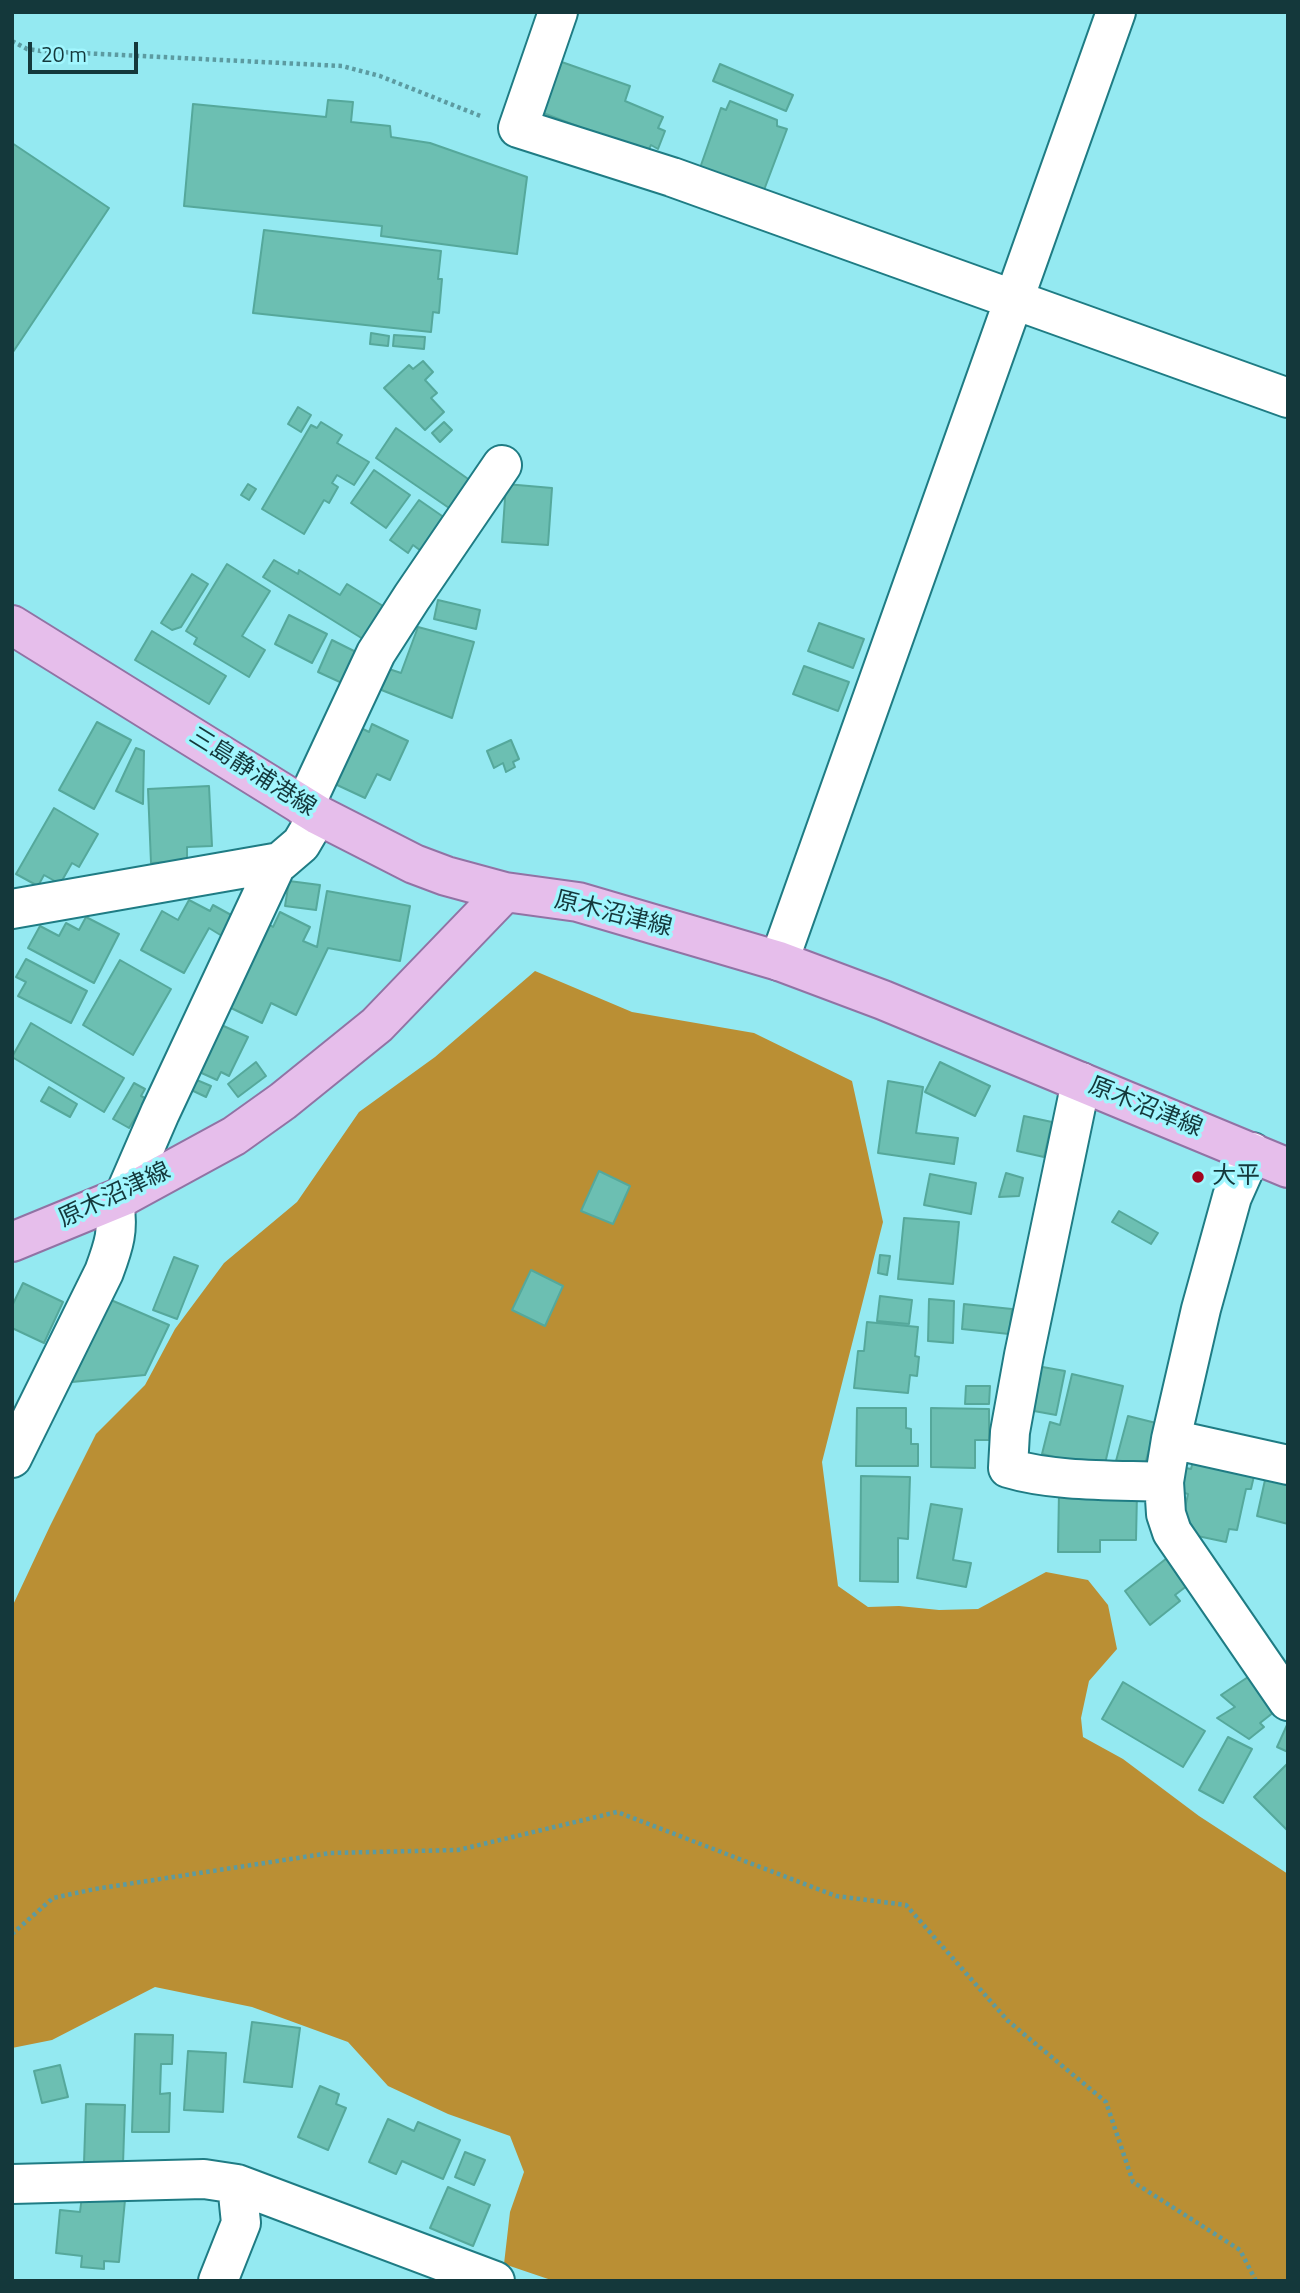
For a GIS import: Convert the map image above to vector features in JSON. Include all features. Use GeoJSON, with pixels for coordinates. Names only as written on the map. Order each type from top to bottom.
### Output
{"type":"FeatureCollection","features":[{"type":"Feature","properties":{"kind":"main road","name":"三島静浦港線"},"geometry":{"type":"LineString","coordinates":[[12,625],[311,811],[414,864],[505,892]]}},
{"type":"Feature","properties":{"kind":"main road","name":"原木沼津線"},"geometry":{"type":"LineString","coordinates":[[12,1242],[119,1199],[234,1136],[283,1101],[377,1025],[505,892],[578,902],[779,961],[1277,1158]]}},
{"type":"Feature","properties":{"kind":"street"},"geometry":{"type":"LineString","coordinates":[[558,12],[518,128],[672,177],[1288,398]]}},
{"type":"Feature","properties":{"kind":"street"},"geometry":{"type":"LineString","coordinates":[[779,961],[1116,12]]}},
{"type":"Feature","properties":{"kind":"street"},"geometry":{"type":"LineString","coordinates":[[12,909],[277,863],[295,851],[376,653],[502,465]]}},
{"type":"Feature","properties":{"kind":"street"},"geometry":{"type":"LineString","coordinates":[[12,1458],[111,1252],[115,1242],[119,1199],[277,863]]}},
{"type":"Feature","properties":{"kind":"street"},"geometry":{"type":"LineString","coordinates":[[1081,1082],[1024,1355],[1007,1459],[1009,1468],[1020,1472],[1089,1479],[1164,1482]]}},
{"type":"Feature","properties":{"kind":"street"},"geometry":{"type":"LineString","coordinates":[[1277,1158],[1232,1197],[1201,1310],[1171,1439],[1164,1482],[1166,1514],[1171,1532],[1288,1701]]}},
{"type":"Feature","properties":{"kind":"street"},"geometry":{"type":"LineString","coordinates":[[1171,1439],[1288,1465]]}},
{"type":"Feature","properties":{"kind":"street"},"geometry":{"type":"LineString","coordinates":[[12,2184],[204,2179],[237,2184],[495,2281]]}},
{"type":"Feature","properties":{"kind":"street"},"geometry":{"type":"LineString","coordinates":[[218,2281],[241,2223],[237,2184]]}},
{"type":"Feature","properties":{"kind":"path"},"geometry":{"type":"LineString","coordinates":[[12,41],[27,49],[41,51],[342,66],[380,76],[460,110],[518,128]]}},
{"type":"Feature","properties":{"kind":"path"},"geometry":{"type":"LineString","coordinates":[[12,1934],[53,1898],[74,1893],[330,1853],[458,1850],[617,1812],[836,1896],[906,1905],[1008,2021],[1106,2102],[1133,2182],[1240,2250],[1256,2281]]}},
{"type":"Feature","properties":{"kind":"shaded area"},"geometry":{"type":"Polygon","coordinates":[[[535,971],[632,1012],[754,1033],[852,1081],[883,1222],[822,1462],[838,1586],[868,1607],[899,1606],[939,1610],[978,1609],[1046,1572],[1088,1580],[1108,1605],[1117,1649],[1089,1681],[1081,1718],[1083,1737],[1123,1759],[1199,1816],[1288,1874],[1288,2281],[554,2281],[504,2264],[510,2212],[524,2172],[510,2136],[448,2114],[388,2086],[348,2042],[252,2007],[155,1987],[52,2040],[12,2048],[12,1607],[50,1526],[96,1434],[145,1385],[175,1329],[224,1263],[297,1202],[359,1112],[435,1057],[535,971]]]}},
{"type":"Feature","properties":{"kind":"building"},"geometry":{"type":"Polygon","coordinates":[[[556,60],[630,86],[625,101],[663,117],[658,128],[665,131],[658,149],[651,145],[647,153],[538,111],[556,60]]]}},
{"type":"Feature","properties":{"kind":"building"},"geometry":{"type":"Polygon","coordinates":[[[720,64],[793,95],[786,111],[713,81],[720,64]]]}},
{"type":"Feature","properties":{"kind":"building"},"geometry":{"type":"Polygon","coordinates":[[[328,100],[353,102],[351,122],[390,126],[391,137],[430,143],[527,177],[517,254],[381,236],[382,226],[184,206],[193,104],[326,117],[328,100]]]}},
{"type":"Feature","properties":{"kind":"building"},"geometry":{"type":"Polygon","coordinates":[[[730,101],[777,120],[777,126],[787,129],[764,190],[700,168],[721,108],[726,110],[730,101]]]}},
{"type":"Feature","properties":{"kind":"building"},"geometry":{"type":"Polygon","coordinates":[[[12,143],[109,208],[13,352],[12,351],[12,143]]]}},
{"type":"Feature","properties":{"kind":"building"},"geometry":{"type":"Polygon","coordinates":[[[264,230],[441,251],[439,313],[433,312],[431,332],[253,313],[264,230]]]}},
{"type":"Feature","properties":{"kind":"building"},"geometry":{"type":"Polygon","coordinates":[[[371,333],[389,336],[388,346],[370,344],[371,333]]]}},
{"type":"Feature","properties":{"kind":"building"},"geometry":{"type":"Polygon","coordinates":[[[394,335],[425,337],[424,349],[393,346],[394,335]]]}},
{"type":"Feature","properties":{"kind":"building"},"geometry":{"type":"Polygon","coordinates":[[[423,361],[433,372],[425,380],[437,393],[431,398],[444,412],[425,430],[384,388],[409,365],[413,369],[423,361]]]}},
{"type":"Feature","properties":{"kind":"building"},"geometry":{"type":"Polygon","coordinates":[[[298,407],[311,415],[301,432],[288,424],[298,407]]]}},
{"type":"Feature","properties":{"kind":"building"},"geometry":{"type":"Polygon","coordinates":[[[321,422],[342,435],[337,443],[369,462],[354,485],[337,475],[332,483],[338,487],[329,503],[324,500],[304,534],[262,509],[311,425],[317,428],[321,422]]]}},
{"type":"Feature","properties":{"kind":"building"},"geometry":{"type":"Polygon","coordinates":[[[444,422],[452,430],[440,442],[432,433],[444,422]]]}},
{"type":"Feature","properties":{"kind":"building"},"geometry":{"type":"Polygon","coordinates":[[[396,428],[471,481],[452,510],[376,458],[396,428]]]}},
{"type":"Feature","properties":{"kind":"building"},"geometry":{"type":"Polygon","coordinates":[[[374,470],[410,495],[386,528],[351,503],[374,470]]]}},
{"type":"Feature","properties":{"kind":"building"},"geometry":{"type":"Polygon","coordinates":[[[248,484],[256,489],[249,500],[241,495],[248,484]]]}},
{"type":"Feature","properties":{"kind":"building"},"geometry":{"type":"Polygon","coordinates":[[[506,484],[552,488],[548,545],[502,542],[506,484]]]}},
{"type":"Feature","properties":{"kind":"building"},"geometry":{"type":"Polygon","coordinates":[[[419,500],[445,518],[421,551],[413,545],[408,553],[390,540],[419,500]]]}},
{"type":"Feature","properties":{"kind":"building"},"geometry":{"type":"Polygon","coordinates":[[[274,560],[298,574],[299,570],[340,595],[347,584],[383,606],[363,639],[263,577],[274,560]]]}},
{"type":"Feature","properties":{"kind":"building"},"geometry":{"type":"Polygon","coordinates":[[[227,564],[270,591],[242,636],[265,650],[249,677],[194,644],[197,638],[186,631],[227,564]]]}},
{"type":"Feature","properties":{"kind":"building"},"geometry":{"type":"Polygon","coordinates":[[[192,574],[208,584],[181,627],[172,630],[161,623],[192,574]]]}},
{"type":"Feature","properties":{"kind":"building"},"geometry":{"type":"Polygon","coordinates":[[[438,600],[480,610],[476,629],[434,619],[438,600]]]}},
{"type":"Feature","properties":{"kind":"building"},"geometry":{"type":"Polygon","coordinates":[[[289,615],[327,634],[312,663],[275,644],[289,615]]]}},
{"type":"Feature","properties":{"kind":"building"},"geometry":{"type":"Polygon","coordinates":[[[819,623],[864,639],[853,668],[808,651],[819,623]]]}},
{"type":"Feature","properties":{"kind":"building"},"geometry":{"type":"Polygon","coordinates":[[[418,627],[474,642],[452,718],[379,689],[386,668],[401,673],[418,627]]]}},
{"type":"Feature","properties":{"kind":"building"},"geometry":{"type":"Polygon","coordinates":[[[152,631],[226,676],[209,704],[135,660],[152,631]]]}},
{"type":"Feature","properties":{"kind":"building"},"geometry":{"type":"Polygon","coordinates":[[[332,640],[356,652],[342,683],[318,672],[332,640]]]}},
{"type":"Feature","properties":{"kind":"building"},"geometry":{"type":"Polygon","coordinates":[[[804,666],[849,682],[838,711],[793,694],[804,666]]]}},
{"type":"Feature","properties":{"kind":"building"},"geometry":{"type":"Polygon","coordinates":[[[97,722],[131,740],[94,809],[59,790],[97,722]]]}},
{"type":"Feature","properties":{"kind":"building"},"geometry":{"type":"Polygon","coordinates":[[[372,724],[408,741],[390,780],[377,774],[365,798],[335,784],[361,728],[369,732],[372,724]]]}},
{"type":"Feature","properties":{"kind":"building"},"geometry":{"type":"Polygon","coordinates":[[[511,740],[519,759],[513,762],[515,767],[506,772],[503,763],[494,768],[487,751],[511,740]]]}},
{"type":"Feature","properties":{"kind":"building"},"geometry":{"type":"Polygon","coordinates":[[[136,748],[144,751],[143,804],[116,791],[136,748]]]}},
{"type":"Feature","properties":{"kind":"building"},"geometry":{"type":"Polygon","coordinates":[[[209,786],[212,846],[187,847],[187,861],[151,863],[148,789],[209,786]]]}},
{"type":"Feature","properties":{"kind":"building"},"geometry":{"type":"Polygon","coordinates":[[[54,808],[98,834],[79,867],[72,863],[60,884],[44,875],[38,886],[16,874],[54,808]]]}},
{"type":"Feature","properties":{"kind":"building"},"geometry":{"type":"Polygon","coordinates":[[[289,881],[320,885],[316,910],[285,906],[289,881]]]}},
{"type":"Feature","properties":{"kind":"building"},"geometry":{"type":"Polygon","coordinates":[[[327,891],[410,906],[400,961],[328,948],[296,1015],[271,1003],[262,1023],[227,1006],[267,923],[273,927],[280,912],[310,927],[303,941],[317,947],[327,891]]]}},
{"type":"Feature","properties":{"kind":"building"},"geometry":{"type":"Polygon","coordinates":[[[189,900],[210,911],[213,905],[233,916],[222,936],[209,928],[184,973],[141,950],[162,911],[178,920],[189,900]]]}},
{"type":"Feature","properties":{"kind":"building"},"geometry":{"type":"Polygon","coordinates":[[[86,917],[119,934],[94,983],[28,948],[40,926],[59,936],[66,923],[79,930],[86,917]]]}},
{"type":"Feature","properties":{"kind":"building"},"geometry":{"type":"Polygon","coordinates":[[[26,959],[87,991],[71,1023],[18,996],[26,982],[16,977],[26,959]]]}},
{"type":"Feature","properties":{"kind":"building"},"geometry":{"type":"Polygon","coordinates":[[[120,960],[171,989],[133,1055],[83,1025],[120,960]]]}},
{"type":"Feature","properties":{"kind":"building"},"geometry":{"type":"Polygon","coordinates":[[[31,1023],[124,1078],[104,1112],[12,1057],[31,1023]]]}},
{"type":"Feature","properties":{"kind":"building"},"geometry":{"type":"Polygon","coordinates":[[[217,1023],[248,1037],[229,1076],[221,1072],[217,1080],[195,1070],[217,1023]]]}},
{"type":"Feature","properties":{"kind":"building"},"geometry":{"type":"Polygon","coordinates":[[[256,1062],[266,1076],[238,1097],[228,1084],[256,1062]]]}},
{"type":"Feature","properties":{"kind":"building"},"geometry":{"type":"Polygon","coordinates":[[[940,1062],[990,1086],[975,1116],[925,1092],[940,1062]]]}},
{"type":"Feature","properties":{"kind":"building"},"geometry":{"type":"Polygon","coordinates":[[[192,1078],[211,1086],[206,1097],[187,1088],[192,1078]]]}},
{"type":"Feature","properties":{"kind":"building"},"geometry":{"type":"Polygon","coordinates":[[[888,1081],[923,1087],[916,1133],[958,1138],[954,1164],[878,1153],[888,1081]]]}},
{"type":"Feature","properties":{"kind":"building"},"geometry":{"type":"Polygon","coordinates":[[[134,1083],[145,1089],[141,1096],[147,1099],[129,1128],[113,1119],[134,1083]]]}},
{"type":"Feature","properties":{"kind":"building"},"geometry":{"type":"Polygon","coordinates":[[[49,1087],[77,1104],[70,1117],[41,1101],[49,1087]]]}},
{"type":"Feature","properties":{"kind":"building"},"geometry":{"type":"Polygon","coordinates":[[[1024,1116],[1052,1122],[1044,1157],[1017,1151],[1024,1116]]]}},
{"type":"Feature","properties":{"kind":"building"},"geometry":{"type":"Polygon","coordinates":[[[599,1171],[630,1186],[613,1224],[581,1211],[599,1171]]]}},
{"type":"Feature","properties":{"kind":"building"},"geometry":{"type":"Polygon","coordinates":[[[1006,1173],[1023,1178],[1019,1196],[999,1197],[1006,1173]]]}},
{"type":"Feature","properties":{"kind":"building"},"geometry":{"type":"Polygon","coordinates":[[[930,1174],[976,1183],[971,1214],[924,1205],[930,1174]]]}},
{"type":"Feature","properties":{"kind":"building"},"geometry":{"type":"Polygon","coordinates":[[[1119,1211],[1158,1233],[1151,1244],[1112,1222],[1119,1211]]]}},
{"type":"Feature","properties":{"kind":"building"},"geometry":{"type":"Polygon","coordinates":[[[904,1218],[959,1222],[953,1284],[898,1279],[904,1218]]]}},
{"type":"Feature","properties":{"kind":"building"},"geometry":{"type":"Polygon","coordinates":[[[880,1255],[890,1256],[887,1275],[878,1273],[880,1255]]]}},
{"type":"Feature","properties":{"kind":"building"},"geometry":{"type":"Polygon","coordinates":[[[174,1257],[198,1266],[177,1319],[153,1310],[174,1257]]]}},
{"type":"Feature","properties":{"kind":"building"},"geometry":{"type":"Polygon","coordinates":[[[531,1270],[563,1286],[545,1326],[512,1310],[531,1270]]]}},
{"type":"Feature","properties":{"kind":"building"},"geometry":{"type":"Polygon","coordinates":[[[23,1283],[63,1302],[44,1343],[12,1328],[12,1306],[23,1283]]]}},
{"type":"Feature","properties":{"kind":"building"},"geometry":{"type":"Polygon","coordinates":[[[880,1296],[912,1300],[909,1324],[877,1321],[880,1296]]]}},
{"type":"Feature","properties":{"kind":"building"},"geometry":{"type":"Polygon","coordinates":[[[929,1299],[954,1301],[953,1343],[928,1341],[929,1299]]]}},
{"type":"Feature","properties":{"kind":"building"},"geometry":{"type":"Polygon","coordinates":[[[111,1300],[169,1325],[145,1375],[72,1382],[111,1300]]]}},
{"type":"Feature","properties":{"kind":"building"},"geometry":{"type":"Polygon","coordinates":[[[964,1304],[1012,1309],[1009,1334],[962,1329],[964,1304]]]}},
{"type":"Feature","properties":{"kind":"building"},"geometry":{"type":"Polygon","coordinates":[[[867,1322],[918,1327],[915,1356],[919,1357],[917,1376],[910,1375],[908,1393],[854,1388],[858,1351],[864,1351],[867,1322]]]}},
{"type":"Feature","properties":{"kind":"building"},"geometry":{"type":"Polygon","coordinates":[[[1037,1366],[1065,1371],[1056,1415],[1034,1411],[1038,1388],[1032,1386],[1037,1366]]]}},
{"type":"Feature","properties":{"kind":"building"},"geometry":{"type":"Polygon","coordinates":[[[1072,1374],[1123,1386],[1104,1468],[1042,1454],[1050,1422],[1060,1425],[1072,1374]]]}},
{"type":"Feature","properties":{"kind":"building"},"geometry":{"type":"Polygon","coordinates":[[[966,1386],[990,1386],[989,1404],[965,1404],[966,1386]]]}},
{"type":"Feature","properties":{"kind":"building"},"geometry":{"type":"Polygon","coordinates":[[[857,1408],[906,1408],[906,1428],[911,1429],[911,1444],[918,1444],[918,1466],[856,1466],[857,1408]]]}},
{"type":"Feature","properties":{"kind":"building"},"geometry":{"type":"Polygon","coordinates":[[[931,1408],[989,1409],[989,1440],[975,1440],[975,1468],[931,1467],[931,1408]]]}},
{"type":"Feature","properties":{"kind":"building"},"geometry":{"type":"Polygon","coordinates":[[[1128,1416],[1156,1423],[1144,1468],[1116,1461],[1128,1416]]]}},
{"type":"Feature","properties":{"kind":"building"},"geometry":{"type":"Polygon","coordinates":[[[1195,1453],[1256,1467],[1251,1489],[1246,1489],[1237,1530],[1229,1529],[1226,1542],[1188,1534],[1190,1523],[1182,1522],[1188,1494],[1181,1492],[1186,1468],[1191,1469],[1195,1453]]]}},
{"type":"Feature","properties":{"kind":"building"},"geometry":{"type":"Polygon","coordinates":[[[1267,1471],[1288,1476],[1288,1524],[1257,1516],[1267,1471]]]}},
{"type":"Feature","properties":{"kind":"building"},"geometry":{"type":"Polygon","coordinates":[[[861,1476],[910,1477],[908,1539],[898,1538],[898,1582],[860,1581],[861,1476]]]}},
{"type":"Feature","properties":{"kind":"building"},"geometry":{"type":"Polygon","coordinates":[[[1059,1491],[1137,1493],[1136,1540],[1100,1540],[1100,1552],[1058,1552],[1059,1491]]]}},
{"type":"Feature","properties":{"kind":"building"},"geometry":{"type":"Polygon","coordinates":[[[931,1504],[962,1509],[953,1560],[971,1563],[966,1587],[917,1578],[931,1504]]]}},
{"type":"Feature","properties":{"kind":"building"},"geometry":{"type":"Polygon","coordinates":[[[1167,1558],[1188,1585],[1175,1595],[1180,1601],[1150,1625],[1125,1591],[1167,1558]]]}},
{"type":"Feature","properties":{"kind":"building"},"geometry":{"type":"Polygon","coordinates":[[[1248,1677],[1274,1712],[1260,1723],[1264,1727],[1249,1739],[1217,1718],[1235,1707],[1221,1695],[1248,1677]]]}},
{"type":"Feature","properties":{"kind":"building"},"geometry":{"type":"Polygon","coordinates":[[[1123,1682],[1205,1731],[1183,1767],[1102,1719],[1123,1682]]]}},
{"type":"Feature","properties":{"kind":"building"},"geometry":{"type":"Polygon","coordinates":[[[1288,1725],[1288,1752],[1277,1747],[1288,1725]]]}},
{"type":"Feature","properties":{"kind":"building"},"geometry":{"type":"Polygon","coordinates":[[[1228,1737],[1252,1749],[1223,1803],[1199,1790],[1228,1737]]]}},
{"type":"Feature","properties":{"kind":"building"},"geometry":{"type":"Polygon","coordinates":[[[1288,1765],[1288,1831],[1254,1797],[1288,1765]]]}},
{"type":"Feature","properties":{"kind":"building"},"geometry":{"type":"Polygon","coordinates":[[[252,2022],[300,2028],[292,2087],[244,2082],[252,2022]]]}},
{"type":"Feature","properties":{"kind":"building"},"geometry":{"type":"Polygon","coordinates":[[[135,2034],[173,2035],[172,2064],[161,2064],[160,2094],[170,2093],[169,2132],[132,2132],[135,2034]]]}},
{"type":"Feature","properties":{"kind":"building"},"geometry":{"type":"Polygon","coordinates":[[[188,2051],[226,2053],[223,2112],[184,2110],[188,2051]]]}},
{"type":"Feature","properties":{"kind":"building"},"geometry":{"type":"Polygon","coordinates":[[[60,2065],[68,2097],[42,2103],[34,2071],[60,2065]]]}},
{"type":"Feature","properties":{"kind":"building"},"geometry":{"type":"Polygon","coordinates":[[[320,2086],[339,2094],[336,2104],[346,2108],[328,2150],[298,2137],[320,2086]]]}},
{"type":"Feature","properties":{"kind":"building"},"geometry":{"type":"Polygon","coordinates":[[[86,2104],[125,2105],[123,2164],[84,2163],[86,2104]]]}},
{"type":"Feature","properties":{"kind":"building"},"geometry":{"type":"Polygon","coordinates":[[[388,2119],[414,2131],[418,2122],[460,2140],[443,2179],[402,2161],[396,2174],[369,2162],[388,2119]]]}},
{"type":"Feature","properties":{"kind":"building"},"geometry":{"type":"Polygon","coordinates":[[[465,2152],[485,2160],[474,2185],[455,2177],[465,2152]]]}},
{"type":"Feature","properties":{"kind":"building"},"geometry":{"type":"Polygon","coordinates":[[[448,2187],[490,2205],[473,2246],[430,2228],[448,2187]]]}},
{"type":"Feature","properties":{"kind":"building"},"geometry":{"type":"Polygon","coordinates":[[[82,2196],[125,2200],[119,2262],[104,2261],[104,2269],[81,2267],[82,2256],[56,2253],[60,2210],[80,2212],[82,2196]]]}},
{"type":"Feature","properties":{"kind":"place","name":"大平"},"geometry":{"type":"Point","coordinates":[1198,1177]}}]}
